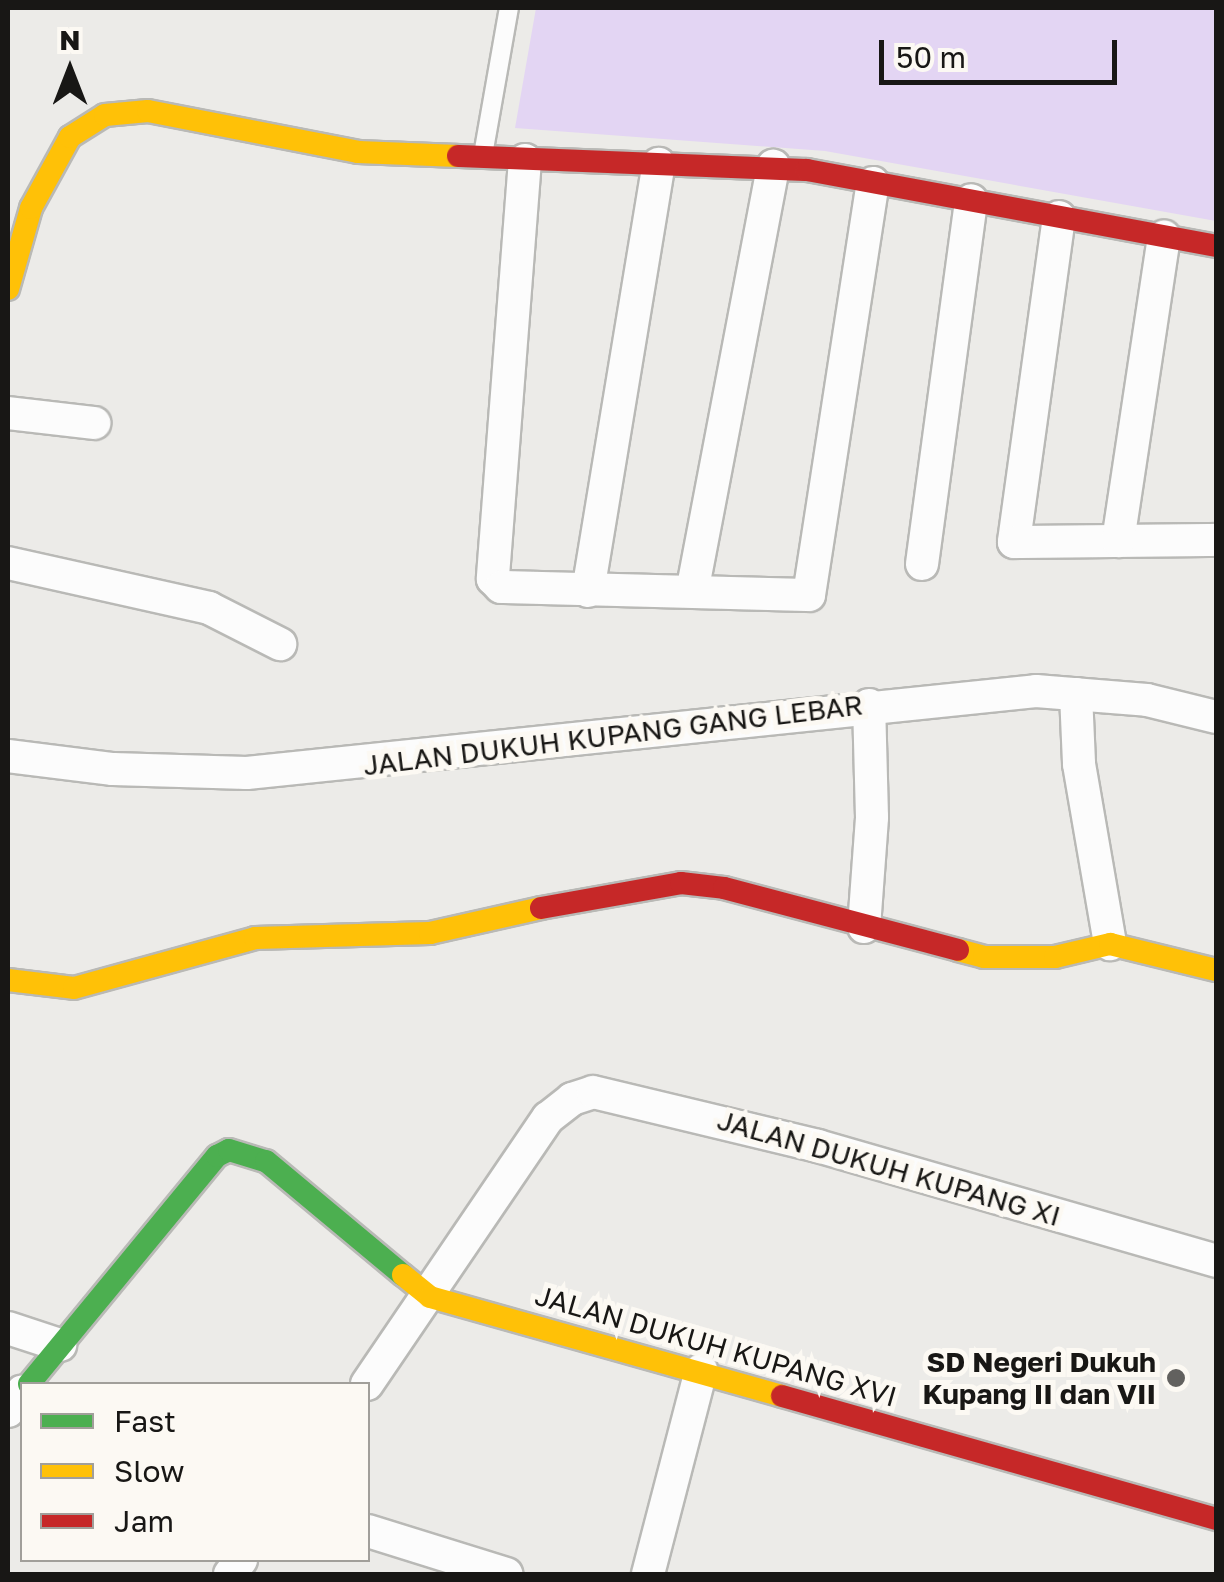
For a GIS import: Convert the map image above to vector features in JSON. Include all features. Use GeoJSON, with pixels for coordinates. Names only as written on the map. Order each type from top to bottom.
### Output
{"type":"FeatureCollection","features":[{"type":"Feature","properties":{"kind":"street"},"geometry":{"type":"LineString","coordinates":[[8,290],[49,168],[70,137],[105,115],[148,110],[358,152],[773,166],[1216,246]]}},
{"type":"Feature","properties":{"kind":"street"},"geometry":{"type":"LineString","coordinates":[[525,160],[493,583],[588,591],[693,587],[803,596],[812,591],[874,183]]}},
{"type":"Feature","properties":{"kind":"street"},"geometry":{"type":"LineString","coordinates":[[588,591],[659,164]]}},
{"type":"Feature","properties":{"kind":"street"},"geometry":{"type":"LineString","coordinates":[[693,587],[773,166]]}},
{"type":"Feature","properties":{"kind":"street"},"geometry":{"type":"LineString","coordinates":[[922,564],[971,200]]}},
{"type":"Feature","properties":{"kind":"street"},"geometry":{"type":"LineString","coordinates":[[1060,218],[1014,542],[1216,540]]}},
{"type":"Feature","properties":{"kind":"street"},"geometry":{"type":"LineString","coordinates":[[1118,541],[1145,394],[1164,236]]}},
{"type":"Feature","properties":{"kind":"street"},"geometry":{"type":"LineString","coordinates":[[8,414],[94,423]]}},
{"type":"Feature","properties":{"kind":"street"},"geometry":{"type":"LineString","coordinates":[[8,562],[209,608],[280,644]]}},
{"type":"Feature","properties":{"kind":"street","name":"JALAN DUKUH KUPANG GANG LEBAR"},"geometry":{"type":"LineString","coordinates":[[8,756],[113,769],[247,773],[869,705],[1036,691],[1163,703],[1216,717]]}},
{"type":"Feature","properties":{"kind":"street"},"geometry":{"type":"LineString","coordinates":[[1076,694],[1079,764],[1103,946]]}},
{"type":"Feature","properties":{"kind":"street"},"geometry":{"type":"LineString","coordinates":[[864,927],[869,705]]}},
{"type":"Feature","properties":{"kind":"street"},"geometry":{"type":"LineString","coordinates":[[8,980],[50,990],[74,988],[255,938],[430,934],[657,884],[724,888],[984,957],[1055,957],[1103,946],[1216,970]]}},
{"type":"Feature","properties":{"kind":"street","name":"JALAN DUKUH KUPANG XI"},"geometry":{"type":"LineString","coordinates":[[430,1297],[560,1106],[593,1092],[635,1098],[1216,1262]]}},
{"type":"Feature","properties":{"kind":"street"},"geometry":{"type":"LineString","coordinates":[[31,1382],[217,1156],[229,1150],[266,1161],[430,1297],[368,1382]]}},
{"type":"Feature","properties":{"kind":"street","name":"JALAN DUKUH KUPANG XVI"},"geometry":{"type":"LineString","coordinates":[[430,1297],[701,1370],[1216,1519]]}},
{"type":"Feature","properties":{"kind":"street"},"geometry":{"type":"LineString","coordinates":[[8,1328],[60,1345]]}},
{"type":"Feature","properties":{"kind":"street"},"geometry":{"type":"LineString","coordinates":[[648,1574],[701,1370]]}},
{"type":"Feature","properties":{"kind":"street"},"geometry":{"type":"LineString","coordinates":[[370,1532],[506,1574]]}},
{"type":"Feature","properties":{"kind":"lane"},"geometry":{"type":"LineString","coordinates":[[482,158],[510,8]]}},
{"type":"Feature","properties":{"kind":"shaded area"},"geometry":{"type":"Polygon","coordinates":[[[536,8],[1216,8],[1216,221],[825,151],[515,128],[536,8]]]}},
{"type":"Feature","properties":{"kind":"traffic: fast"},"geometry":{"type":"LineString","coordinates":[[31,1382],[217,1156],[229,1150],[266,1161],[403,1275]]}},
{"type":"Feature","properties":{"kind":"traffic: slow"},"geometry":{"type":"LineString","coordinates":[[8,289],[31,208],[70,137],[105,115],[148,111],[358,152],[458,156]]}},
{"type":"Feature","properties":{"kind":"traffic: slow"},"geometry":{"type":"LineString","coordinates":[[8,980],[74,988],[255,938],[430,933],[541,908]]}},
{"type":"Feature","properties":{"kind":"traffic: slow"},"geometry":{"type":"LineString","coordinates":[[958,950],[984,957],[1055,957],[1110,944],[1216,970]]}},
{"type":"Feature","properties":{"kind":"traffic: slow"},"geometry":{"type":"LineString","coordinates":[[403,1275],[430,1297],[782,1396]]}},
{"type":"Feature","properties":{"kind":"traffic: jam"},"geometry":{"type":"LineString","coordinates":[[458,156],[807,170],[1216,246]]}},
{"type":"Feature","properties":{"kind":"traffic: jam"},"geometry":{"type":"LineString","coordinates":[[541,908],[681,883],[724,888],[958,950]]}},
{"type":"Feature","properties":{"kind":"traffic: jam"},"geometry":{"type":"LineString","coordinates":[[782,1396],[1216,1519]]}},
{"type":"Feature","properties":{"kind":"place","name":"SD Negeri Dukuh Kupang II dan VII"},"geometry":{"type":"Point","coordinates":[1176,1378]}}]}
